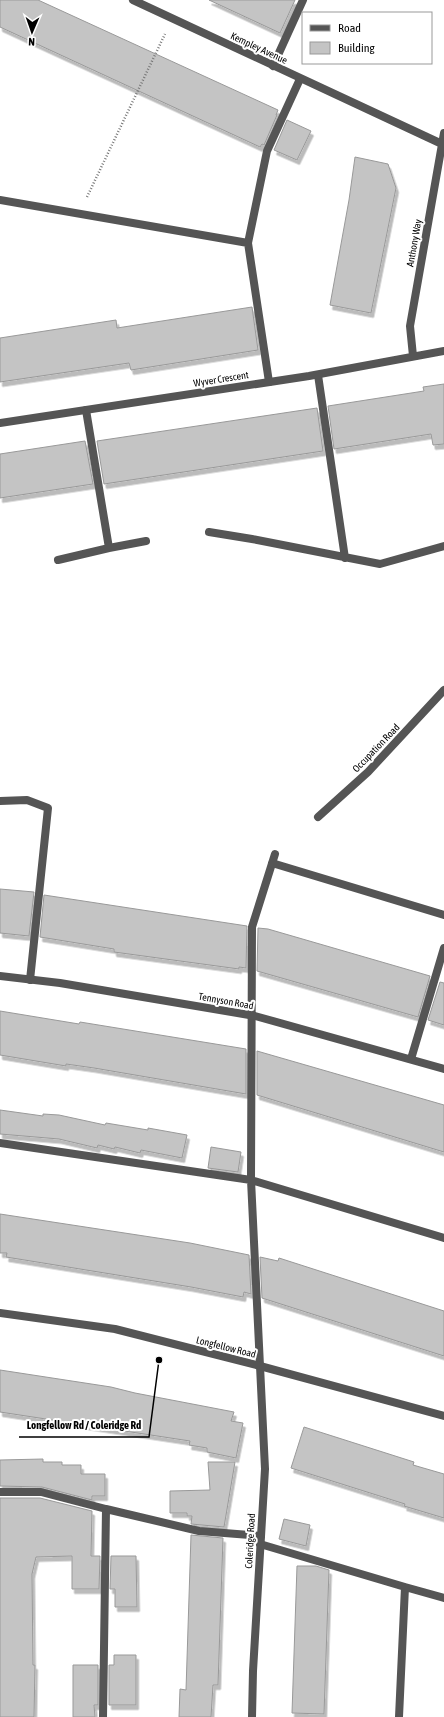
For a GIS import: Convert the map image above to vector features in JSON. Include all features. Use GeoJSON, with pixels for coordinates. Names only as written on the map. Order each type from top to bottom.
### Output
{"type":"FeatureCollection","features":[{"type":"Feature","properties":{"kind":"street","name":"Kempley Avenue"},"geometry":{"type":"LineString","coordinates":[[133,0],[300,79],[442,150]]}},
{"type":"Feature","properties":{"kind":"street"},"geometry":{"type":"LineString","coordinates":[[273,66],[303,0]]}},
{"type":"Feature","properties":{"kind":"street"},"geometry":{"type":"LineString","coordinates":[[270,382],[248,243],[267,151],[300,79]]}},
{"type":"Feature","properties":{"kind":"street","name":"Anthony Way"},"geometry":{"type":"LineString","coordinates":[[412,356],[410,326],[444,133]]}},
{"type":"Feature","properties":{"kind":"street"},"geometry":{"type":"LineString","coordinates":[[0,200],[248,243]]}},
{"type":"Feature","properties":{"kind":"street","name":"Wyver Crescent"},"geometry":{"type":"LineString","coordinates":[[0,423],[318,375],[444,351]]}},
{"type":"Feature","properties":{"kind":"street"},"geometry":{"type":"LineString","coordinates":[[318,375],[345,558]]}},
{"type":"Feature","properties":{"kind":"street"},"geometry":{"type":"LineString","coordinates":[[86,410],[108,548]]}},
{"type":"Feature","properties":{"kind":"street"},"geometry":{"type":"LineString","coordinates":[[209,532],[380,564],[444,546]]}},
{"type":"Feature","properties":{"kind":"street"},"geometry":{"type":"LineString","coordinates":[[58,560],[146,541]]}},
{"type":"Feature","properties":{"kind":"street","name":"Occupation Road"},"geometry":{"type":"LineString","coordinates":[[318,817],[368,772],[444,690]]}},
{"type":"Feature","properties":{"kind":"street"},"geometry":{"type":"LineString","coordinates":[[0,801],[27,800],[48,808],[30,980]]}},
{"type":"Feature","properties":{"kind":"street","name":"Coleridge Road"},"geometry":{"type":"LineString","coordinates":[[252,1717],[253,1671],[265,1469],[251,1180],[252,927],[275,854]]}},
{"type":"Feature","properties":{"kind":"street"},"geometry":{"type":"LineString","coordinates":[[272,863],[444,915]]}},
{"type":"Feature","properties":{"kind":"street"},"geometry":{"type":"LineString","coordinates":[[411,1058],[444,948]]}},
{"type":"Feature","properties":{"kind":"street","name":"Tennyson Road"},"geometry":{"type":"LineString","coordinates":[[0,976],[60,983],[252,1016],[444,1068]]}},
{"type":"Feature","properties":{"kind":"street"},"geometry":{"type":"LineString","coordinates":[[0,1143],[251,1180],[444,1238]]}},
{"type":"Feature","properties":{"kind":"street","name":"Longfellow Road"},"geometry":{"type":"LineString","coordinates":[[0,1313],[115,1328],[444,1416]]}},
{"type":"Feature","properties":{"kind":"street"},"geometry":{"type":"LineString","coordinates":[[0,1492],[41,1492],[199,1531],[260,1540],[405,1587],[444,1598]]}},
{"type":"Feature","properties":{"kind":"street"},"geometry":{"type":"LineString","coordinates":[[102,1717],[106,1509]]}},
{"type":"Feature","properties":{"kind":"street"},"geometry":{"type":"LineString","coordinates":[[399,1717],[405,1587]]}},
{"type":"Feature","properties":{"kind":"path"},"geometry":{"type":"LineString","coordinates":[[79,214],[172,19]]}},
{"type":"Feature","properties":{"kind":"building"},"geometry":{"type":"Polygon","coordinates":[[[0,0],[38,0],[278,110],[264,145],[262,144],[260,147],[0,27],[0,0]]]}},
{"type":"Feature","properties":{"kind":"building"},"geometry":{"type":"Polygon","coordinates":[[[209,0],[295,0],[280,33],[209,0]]]}},
{"type":"Feature","properties":{"kind":"building"},"geometry":{"type":"Polygon","coordinates":[[[287,120],[311,131],[297,160],[274,150],[287,120]]]}},
{"type":"Feature","properties":{"kind":"building"},"geometry":{"type":"Polygon","coordinates":[[[355,157],[388,164],[396,188],[371,313],[330,305],[349,200],[355,157]]]}},
{"type":"Feature","properties":{"kind":"building"},"geometry":{"type":"Polygon","coordinates":[[[252,307],[258,350],[131,370],[129,363],[0,382],[0,338],[116,320],[117,328],[252,307]]]}},
{"type":"Feature","properties":{"kind":"building"},"geometry":{"type":"Polygon","coordinates":[[[444,384],[444,444],[433,445],[431,434],[334,449],[328,406],[424,391],[423,387],[444,384]]]}},
{"type":"Feature","properties":{"kind":"building"},"geometry":{"type":"Polygon","coordinates":[[[317,408],[323,451],[104,484],[97,441],[317,408]]]}},
{"type":"Feature","properties":{"kind":"building"},"geometry":{"type":"Polygon","coordinates":[[[85,441],[93,484],[0,498],[0,454],[85,441]]]}},
{"type":"Feature","properties":{"kind":"building"},"geometry":{"type":"Polygon","coordinates":[[[0,889],[34,892],[29,936],[0,933],[0,889]]]}},
{"type":"Feature","properties":{"kind":"building"},"geometry":{"type":"Polygon","coordinates":[[[44,895],[247,926],[246,968],[239,967],[239,969],[114,952],[114,949],[40,937],[44,895]]]}},
{"type":"Feature","properties":{"kind":"building"},"geometry":{"type":"Polygon","coordinates":[[[258,928],[268,929],[430,976],[418,1017],[257,971],[258,928]]]}},
{"type":"Feature","properties":{"kind":"building"},"geometry":{"type":"Polygon","coordinates":[[[440,982],[444,983],[444,1025],[428,1020],[440,982]]]}},
{"type":"Feature","properties":{"kind":"building"},"geometry":{"type":"Polygon","coordinates":[[[0,1011],[79,1024],[80,1022],[246,1049],[246,1094],[94,1068],[66,1064],[66,1066],[0,1055],[0,1011]]]}},
{"type":"Feature","properties":{"kind":"building"},"geometry":{"type":"Polygon","coordinates":[[[257,1051],[444,1105],[444,1152],[257,1095],[257,1051]]]}},
{"type":"Feature","properties":{"kind":"building"},"geometry":{"type":"Polygon","coordinates":[[[0,1110],[43,1116],[43,1114],[59,1115],[105,1125],[106,1123],[148,1130],[148,1128],[187,1135],[182,1158],[141,1150],[140,1153],[115,1147],[114,1149],[98,1145],[97,1148],[59,1139],[0,1134],[0,1110]]]}},
{"type":"Feature","properties":{"kind":"building"},"geometry":{"type":"Polygon","coordinates":[[[211,1147],[241,1152],[238,1172],[208,1168],[211,1147]]]}},
{"type":"Feature","properties":{"kind":"building"},"geometry":{"type":"Polygon","coordinates":[[[0,1214],[190,1243],[249,1255],[251,1294],[244,1292],[243,1297],[191,1287],[6,1257],[7,1253],[0,1253],[0,1214]]]}},
{"type":"Feature","properties":{"kind":"building"},"geometry":{"type":"Polygon","coordinates":[[[260,1257],[278,1261],[279,1258],[444,1311],[444,1356],[262,1298],[260,1257]]]}},
{"type":"Feature","properties":{"kind":"building"},"geometry":{"type":"Polygon","coordinates":[[[0,1370],[111,1387],[234,1412],[231,1421],[243,1423],[236,1458],[207,1452],[207,1448],[189,1445],[190,1441],[0,1412],[0,1370]]]}},
{"type":"Feature","properties":{"kind":"building"},"geometry":{"type":"Polygon","coordinates":[[[304,1427],[414,1462],[413,1465],[444,1474],[444,1518],[291,1468],[304,1427]]]}},
{"type":"Feature","properties":{"kind":"building"},"geometry":{"type":"Polygon","coordinates":[[[43,1459],[43,1462],[62,1462],[62,1465],[81,1465],[81,1474],[105,1474],[105,1496],[92,1496],[92,1500],[42,1487],[0,1486],[0,1460],[43,1459]]]}},
{"type":"Feature","properties":{"kind":"building"},"geometry":{"type":"Polygon","coordinates":[[[208,1462],[235,1462],[224,1527],[191,1524],[192,1516],[187,1516],[187,1513],[170,1513],[170,1491],[210,1490],[208,1462]]]}},
{"type":"Feature","properties":{"kind":"building"},"geometry":{"type":"Polygon","coordinates":[[[0,1498],[40,1498],[92,1511],[91,1556],[100,1556],[99,1589],[72,1589],[72,1556],[36,1557],[32,1574],[33,1665],[35,1665],[34,1717],[0,1717],[0,1498]]]}},
{"type":"Feature","properties":{"kind":"building"},"geometry":{"type":"Polygon","coordinates":[[[284,1519],[310,1525],[306,1546],[279,1539],[284,1519]]]}},
{"type":"Feature","properties":{"kind":"building"},"geometry":{"type":"Polygon","coordinates":[[[191,1535],[223,1538],[218,1685],[213,1685],[211,1717],[179,1717],[180,1689],[186,1690],[191,1535]]]}},
{"type":"Feature","properties":{"kind":"building"},"geometry":{"type":"Polygon","coordinates":[[[111,1556],[136,1556],[137,1607],[115,1607],[115,1589],[110,1589],[111,1556]]]}},
{"type":"Feature","properties":{"kind":"building"},"geometry":{"type":"Polygon","coordinates":[[[297,1566],[316,1566],[329,1570],[324,1714],[292,1713],[297,1566]]]}},
{"type":"Feature","properties":{"kind":"building"},"geometry":{"type":"Polygon","coordinates":[[[114,1655],[136,1655],[136,1705],[109,1705],[109,1665],[114,1665],[114,1655]]]}},
{"type":"Feature","properties":{"kind":"building"},"geometry":{"type":"Polygon","coordinates":[[[73,1665],[98,1665],[98,1705],[94,1705],[95,1717],[73,1717],[73,1665]]]}},
{"type":"Feature","properties":{"kind":"place","name":"Longfellow Rd / Coleridge Rd"},"geometry":{"type":"Point","coordinates":[159,1360]}}]}
